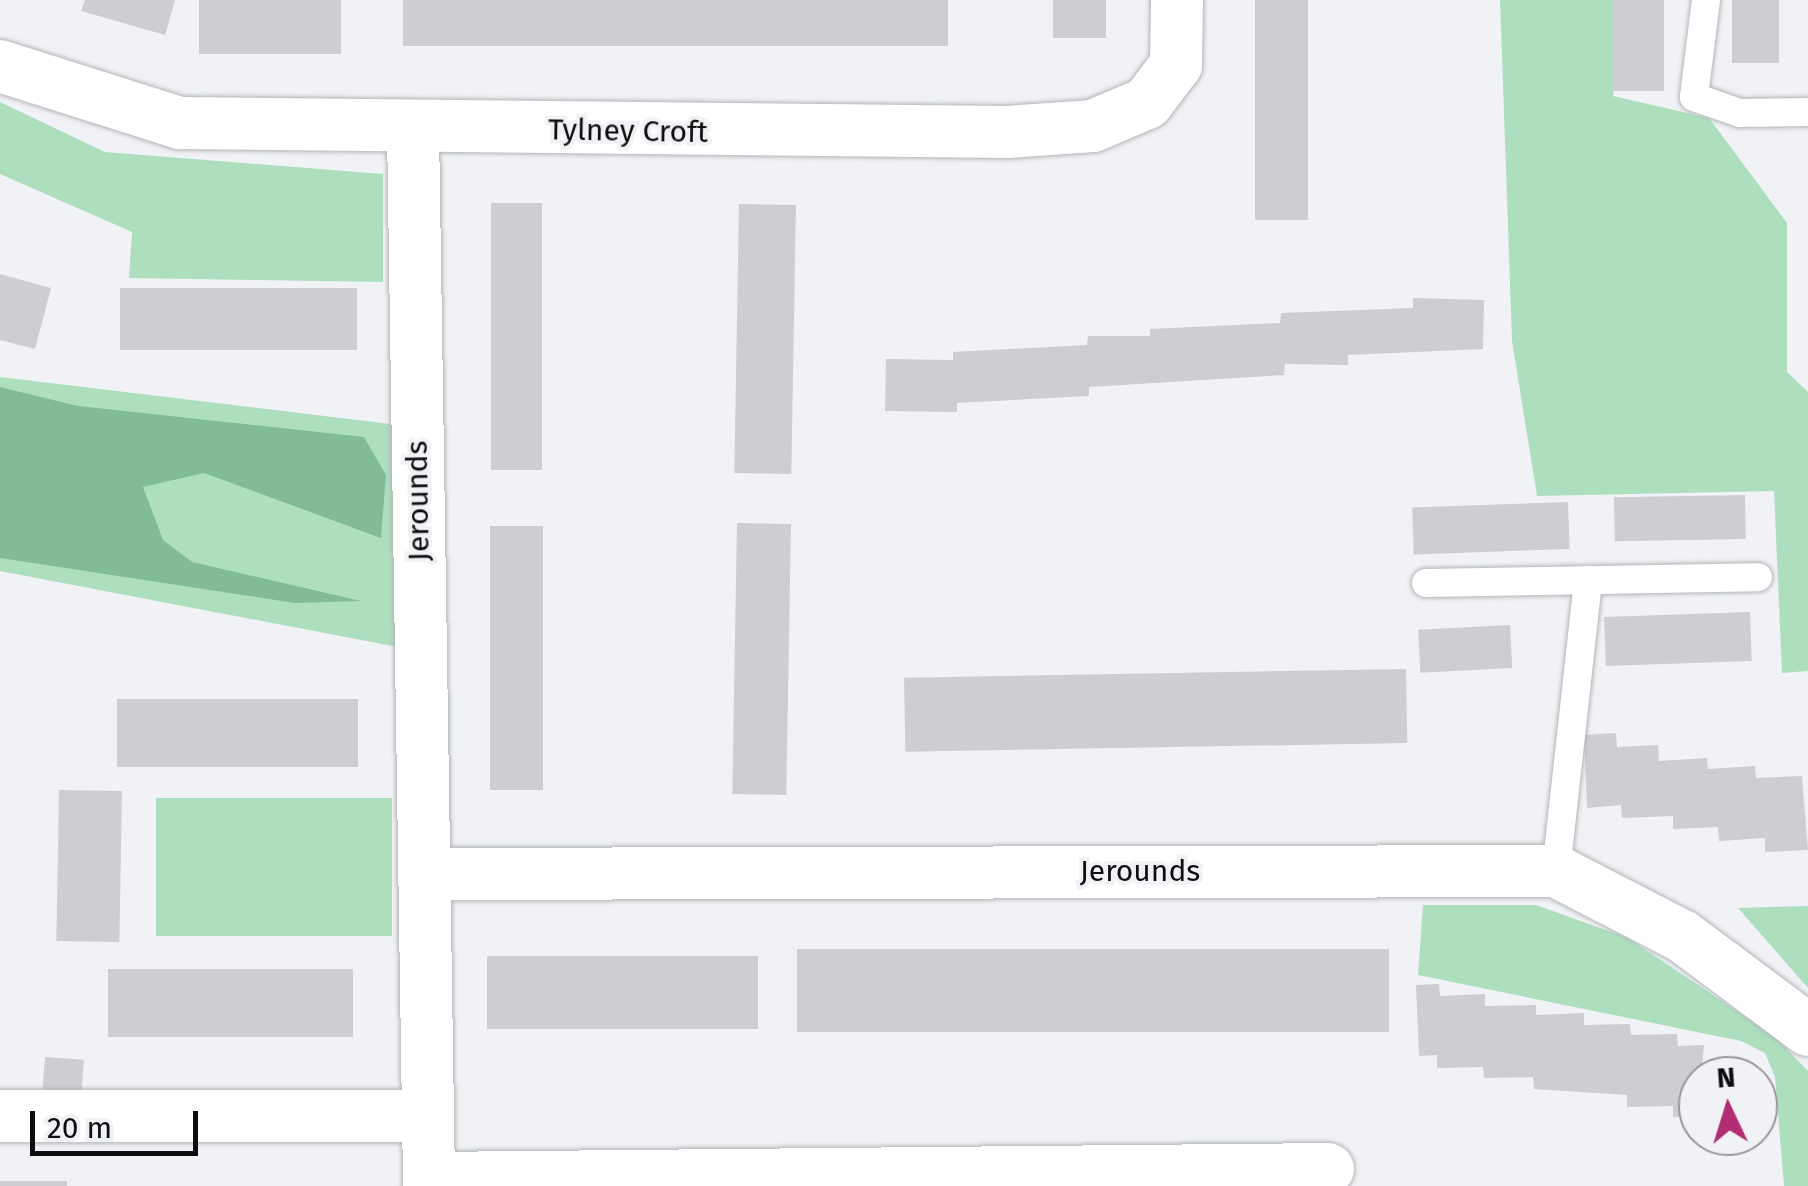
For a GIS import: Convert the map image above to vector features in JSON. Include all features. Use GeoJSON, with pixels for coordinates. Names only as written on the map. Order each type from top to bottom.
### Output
{"type":"FeatureCollection","features":[{"type":"Feature","properties":{"kind":"street","name":"Tylney Croft"},"geometry":{"type":"LineString","coordinates":[[0,66],[180,123],[851,133],[1093,126],[1146,103],[1176,64],[1177,0]]}},
{"type":"Feature","properties":{"kind":"street","name":"Jerounds"},"geometry":{"type":"LineString","coordinates":[[413,128],[429,1182],[1328,1170]]}},
{"type":"Feature","properties":{"kind":"street","name":"Jerounds"},"geometry":{"type":"LineString","coordinates":[[424,874],[1556,870],[1682,936],[1808,1030]]}},
{"type":"Feature","properties":{"kind":"street"},"geometry":{"type":"LineString","coordinates":[[0,1116],[428,1116]]}},
{"type":"Feature","properties":{"kind":"lane"},"geometry":{"type":"LineString","coordinates":[[1706,0],[1694,98],[1740,113],[1808,112]]}},
{"type":"Feature","properties":{"kind":"lane"},"geometry":{"type":"LineString","coordinates":[[1426,583],[1758,577]]}},
{"type":"Feature","properties":{"kind":"lane"},"geometry":{"type":"LineString","coordinates":[[1556,870],[1588,580]]}},
{"type":"Feature","properties":{"kind":"green space"},"geometry":{"type":"Polygon","coordinates":[[[1500,0],[1629,0],[1613,96],[1709,118],[1787,223],[1787,372],[1808,392],[1808,671],[1782,673],[1774,491],[1537,496],[1512,341],[1500,0]]]}},
{"type":"Feature","properties":{"kind":"green space"},"geometry":{"type":"Polygon","coordinates":[[[0,102],[105,152],[383,174],[383,282],[129,278],[132,232],[0,174],[0,102]]]}},
{"type":"Feature","properties":{"kind":"green space"},"geometry":{"type":"Polygon","coordinates":[[[0,377],[399,425],[403,648],[0,571],[0,377]]]}},
{"type":"Feature","properties":{"kind":"green space"},"geometry":{"type":"Polygon","coordinates":[[[0,387],[78,406],[364,437],[386,475],[381,538],[204,473],[143,487],[163,540],[192,562],[361,601],[295,603],[0,558],[0,387]]]}},
{"type":"Feature","properties":{"kind":"green space"},"geometry":{"type":"Polygon","coordinates":[[[156,798],[392,798],[392,936],[156,936],[156,798]]]}},
{"type":"Feature","properties":{"kind":"green space"},"geometry":{"type":"Polygon","coordinates":[[[1423,905],[1536,905],[1628,938],[1774,1036],[1808,1071],[1808,1186],[1784,1186],[1778,1056],[1766,1056],[1741,1041],[1418,975],[1423,905]]]}},
{"type":"Feature","properties":{"kind":"green space"},"geometry":{"type":"Polygon","coordinates":[[[1808,906],[1808,988],[1738,908],[1808,906]]]}},
{"type":"Feature","properties":{"kind":"building"},"geometry":{"type":"Polygon","coordinates":[[[85,0],[175,0],[165,35],[81,11],[85,0]]]}},
{"type":"Feature","properties":{"kind":"building"},"geometry":{"type":"Polygon","coordinates":[[[199,0],[341,0],[341,54],[199,54],[199,0]]]}},
{"type":"Feature","properties":{"kind":"building"},"geometry":{"type":"Polygon","coordinates":[[[403,0],[948,0],[948,46],[403,46],[403,0]]]}},
{"type":"Feature","properties":{"kind":"building"},"geometry":{"type":"Polygon","coordinates":[[[1053,0],[1106,0],[1106,38],[1053,38],[1053,0]]]}},
{"type":"Feature","properties":{"kind":"building"},"geometry":{"type":"Polygon","coordinates":[[[1255,0],[1308,0],[1308,220],[1255,220],[1255,0]]]}},
{"type":"Feature","properties":{"kind":"building"},"geometry":{"type":"Polygon","coordinates":[[[1613,0],[1664,0],[1664,91],[1613,91],[1613,0]]]}},
{"type":"Feature","properties":{"kind":"building"},"geometry":{"type":"Polygon","coordinates":[[[1732,0],[1779,0],[1779,63],[1732,63],[1732,0]]]}},
{"type":"Feature","properties":{"kind":"building"},"geometry":{"type":"Polygon","coordinates":[[[491,203],[542,203],[542,470],[491,470],[491,203]]]}},
{"type":"Feature","properties":{"kind":"building"},"geometry":{"type":"Polygon","coordinates":[[[739,204],[796,205],[791,474],[734,473],[739,204]]]}},
{"type":"Feature","properties":{"kind":"building"},"geometry":{"type":"Polygon","coordinates":[[[0,274],[51,288],[35,349],[0,340],[0,274]]]}},
{"type":"Feature","properties":{"kind":"building"},"geometry":{"type":"Polygon","coordinates":[[[120,288],[357,288],[357,350],[120,350],[120,288]]]}},
{"type":"Feature","properties":{"kind":"building"},"geometry":{"type":"Polygon","coordinates":[[[1413,298],[1484,300],[1483,349],[1348,355],[1348,365],[1285,364],[1284,375],[1089,387],[1089,396],[957,403],[957,412],[885,411],[886,359],[953,360],[953,352],[1087,345],[1088,336],[1150,336],[1150,329],[1280,323],[1281,313],[1413,308],[1413,298]]]}},
{"type":"Feature","properties":{"kind":"building"},"geometry":{"type":"Polygon","coordinates":[[[1745,495],[1746,539],[1615,541],[1614,497],[1745,495]]]}},
{"type":"Feature","properties":{"kind":"building"},"geometry":{"type":"Polygon","coordinates":[[[1568,502],[1570,549],[1414,554],[1412,507],[1568,502]]]}},
{"type":"Feature","properties":{"kind":"building"},"geometry":{"type":"Polygon","coordinates":[[[737,523],[791,524],[786,795],[732,794],[737,523]]]}},
{"type":"Feature","properties":{"kind":"building"},"geometry":{"type":"Polygon","coordinates":[[[490,526],[543,526],[543,790],[490,790],[490,526]]]}},
{"type":"Feature","properties":{"kind":"building"},"geometry":{"type":"Polygon","coordinates":[[[1750,612],[1752,661],[1606,666],[1604,617],[1750,612]]]}},
{"type":"Feature","properties":{"kind":"building"},"geometry":{"type":"Polygon","coordinates":[[[1510,625],[1512,668],[1420,673],[1418,630],[1510,625]]]}},
{"type":"Feature","properties":{"kind":"building"},"geometry":{"type":"Polygon","coordinates":[[[1406,669],[1407,743],[905,752],[904,678],[1406,669]]]}},
{"type":"Feature","properties":{"kind":"building"},"geometry":{"type":"Polygon","coordinates":[[[117,699],[358,699],[358,767],[117,767],[117,699]]]}},
{"type":"Feature","properties":{"kind":"building"},"geometry":{"type":"Polygon","coordinates":[[[1616,733],[1617,747],[1658,745],[1659,761],[1707,758],[1708,769],[1755,766],[1756,778],[1802,776],[1808,850],[1765,852],[1765,838],[1719,841],[1718,827],[1673,829],[1673,816],[1622,818],[1621,805],[1587,808],[1584,735],[1616,733]]]}},
{"type":"Feature","properties":{"kind":"building"},"geometry":{"type":"Polygon","coordinates":[[[59,790],[122,791],[119,942],[56,941],[59,790]]]}},
{"type":"Feature","properties":{"kind":"building"},"geometry":{"type":"Polygon","coordinates":[[[797,949],[1389,949],[1389,1032],[797,1032],[797,949]]]}},
{"type":"Feature","properties":{"kind":"building"},"geometry":{"type":"Polygon","coordinates":[[[487,956],[758,956],[758,1029],[487,1029],[487,956]]]}},
{"type":"Feature","properties":{"kind":"building"},"geometry":{"type":"Polygon","coordinates":[[[108,969],[353,969],[353,1037],[108,1037],[108,969]]]}},
{"type":"Feature","properties":{"kind":"building"},"geometry":{"type":"Polygon","coordinates":[[[1439,984],[1440,996],[1485,994],[1485,1006],[1536,1005],[1536,1015],[1584,1013],[1584,1025],[1630,1024],[1631,1035],[1677,1034],[1678,1046],[1704,1045],[1703,1056],[1678,1056],[1678,1117],[1673,1117],[1673,1106],[1627,1107],[1627,1095],[1534,1089],[1533,1077],[1484,1078],[1483,1067],[1437,1068],[1437,1055],[1419,1056],[1416,985],[1439,984]]]}},
{"type":"Feature","properties":{"kind":"building"},"geometry":{"type":"Polygon","coordinates":[[[45,1057],[84,1060],[81,1107],[42,1104],[45,1057]]]}},
{"type":"Feature","properties":{"kind":"building"},"geometry":{"type":"Polygon","coordinates":[[[0,1181],[67,1181],[67,1186],[0,1186],[0,1181]]]}}]}
